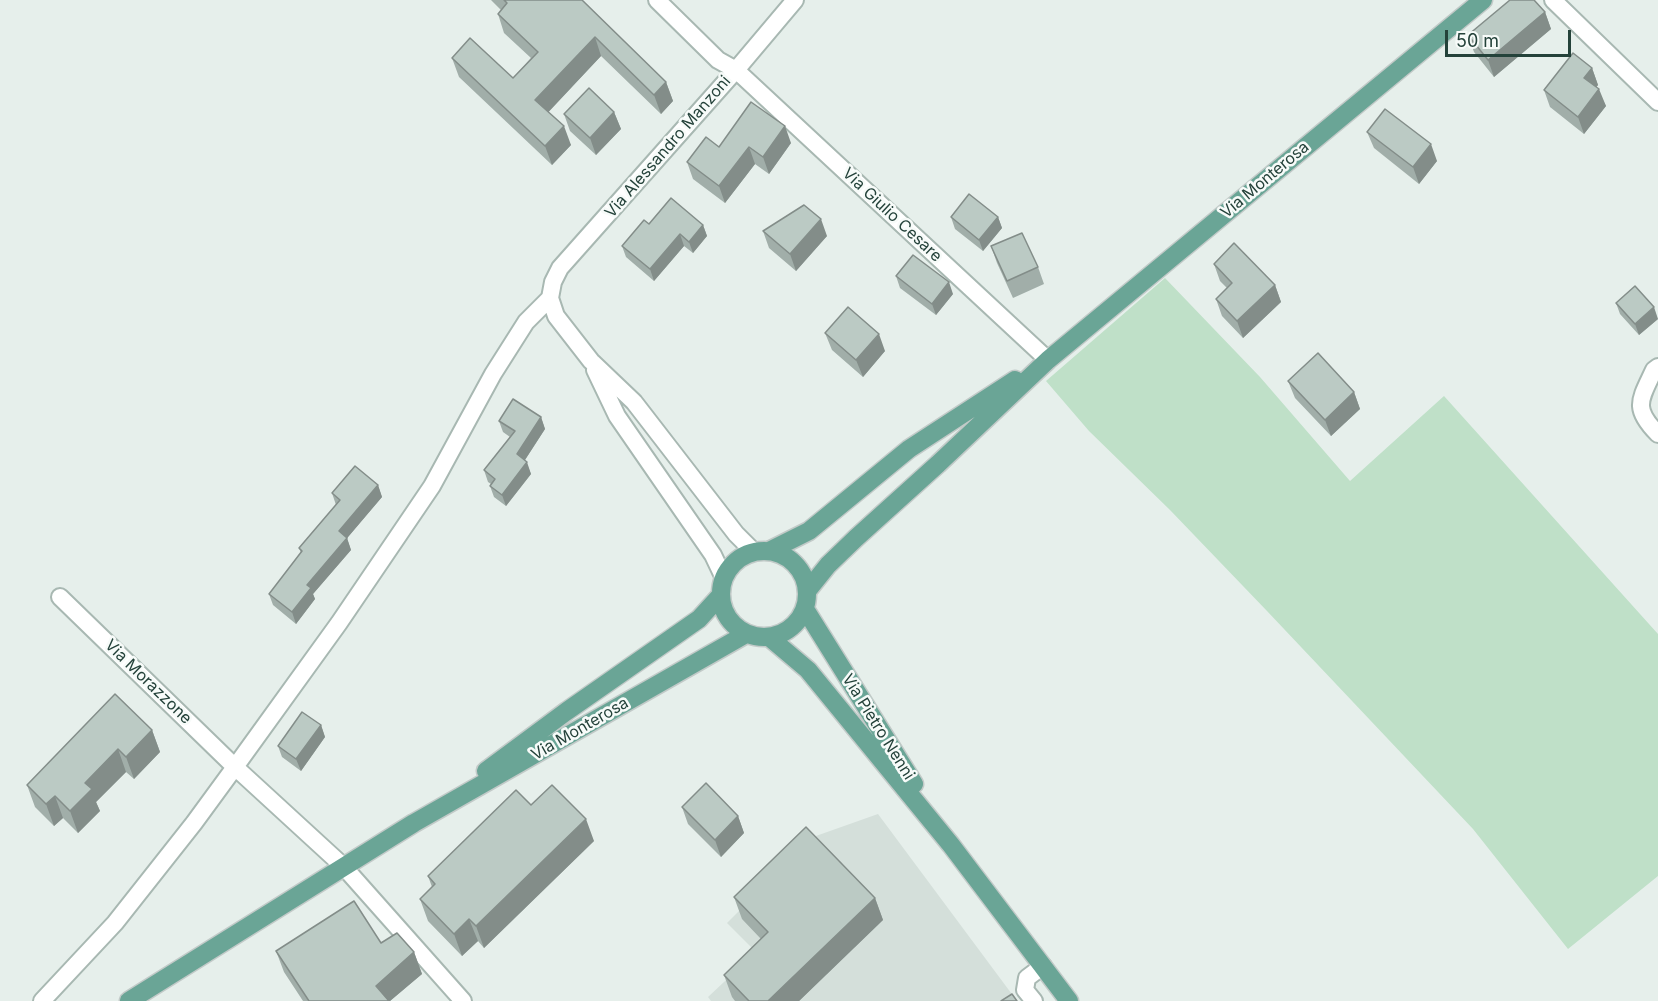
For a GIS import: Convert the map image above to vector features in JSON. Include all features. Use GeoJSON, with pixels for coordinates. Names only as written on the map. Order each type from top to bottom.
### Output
{"type":"FeatureCollection","features":[{"type":"Feature","properties":{"kind":"main road","name":"Via Monterosa"},"geometry":{"type":"LineString","coordinates":[[808,590],[828,565],[1048,360],[1483,0]]}},
{"type":"Feature","properties":{"kind":"main road","name":"Via Monterosa"},"geometry":{"type":"LineString","coordinates":[[762,551],[809,531],[909,449],[1048,360]]}},
{"type":"Feature","properties":{"kind":"main road"},"geometry":{"type":"LineString","coordinates":[[762,551],[787,556],[801,570],[808,590],[805,609],[797,622],[784,633],[769,637],[746,634],[733,625],[723,610],[720,596],[723,576],[735,561],[762,551]]}},
{"type":"Feature","properties":{"kind":"main road","name":"Via Monterosa"},"geometry":{"type":"LineString","coordinates":[[414,823],[567,711],[699,619],[720,596]]}},
{"type":"Feature","properties":{"kind":"main road","name":"Via Pietro Nenni"},"geometry":{"type":"LineString","coordinates":[[805,609],[951,845]]}},
{"type":"Feature","properties":{"kind":"main road","name":"Via Monterosa"},"geometry":{"type":"LineString","coordinates":[[129,1001],[414,823],[746,634]]}},
{"type":"Feature","properties":{"kind":"main road","name":"Via Pietro Nenni"},"geometry":{"type":"LineString","coordinates":[[769,637],[808,670],[951,845],[1069,1001]]}},
{"type":"Feature","properties":{"kind":"street","name":"Via Giulio Cesare"},"geometry":{"type":"LineString","coordinates":[[657,0],[718,60],[736,70],[1048,360]]}},
{"type":"Feature","properties":{"kind":"street","name":"Via Alessandro Manzoni"},"geometry":{"type":"LineString","coordinates":[[550,298],[553,282],[560,268],[795,0]]}},
{"type":"Feature","properties":{"kind":"street"},"geometry":{"type":"LineString","coordinates":[[1553,0],[1658,102]]}},
{"type":"Feature","properties":{"kind":"street"},"geometry":{"type":"LineString","coordinates":[[42,1001],[115,923],[194,823],[339,623],[432,486],[493,374],[526,322],[550,298],[556,316],[591,361],[634,402],[736,534],[762,551]]}},
{"type":"Feature","properties":{"kind":"street"},"geometry":{"type":"LineString","coordinates":[[591,361],[617,416],[713,555],[723,576]]}},
{"type":"Feature","properties":{"kind":"street"},"geometry":{"type":"LineString","coordinates":[[1658,367],[1654,370],[1641,398],[1642,415],[1648,425],[1658,434]]}},
{"type":"Feature","properties":{"kind":"street","name":"Via Morazzone"},"geometry":{"type":"LineString","coordinates":[[60,597],[235,766],[344,867],[463,1001]]}},
{"type":"Feature","properties":{"kind":"street"},"geometry":{"type":"LineString","coordinates":[[1034,1001],[1025,990],[1027,978],[1043,966]]}},
{"type":"Feature","properties":{"kind":"shaded area"},"geometry":{"type":"Polygon","coordinates":[[[878,814],[1017,1001],[711,1001],[708,997],[756,952],[727,923],[813,837],[878,814]]]}},
{"type":"Feature","properties":{"kind":"green space"},"geometry":{"type":"Polygon","coordinates":[[[1165,278],[1260,377],[1350,481],[1444,396],[1658,634],[1658,876],[1568,949],[1473,829],[1170,510],[1089,431],[1046,381],[1165,278]]]}},
{"type":"Feature","properties":{"kind":"building"},"geometry":{"type":"Polygon","coordinates":[[[504,0],[582,0],[666,82],[654,95],[595,37],[535,100],[564,126],[545,146],[452,58],[470,38],[513,78],[538,52],[498,14],[507,3],[504,0]]]}},
{"type":"Feature","properties":{"kind":"building"},"geometry":{"type":"Polygon","coordinates":[[[1510,0],[1534,0],[1545,12],[1488,60],[1468,35],[1510,0]]]}},
{"type":"Feature","properties":{"kind":"building"},"geometry":{"type":"Polygon","coordinates":[[[1573,53],[1592,68],[1584,78],[1599,89],[1578,117],[1544,90],[1573,53]]]}},
{"type":"Feature","properties":{"kind":"building"},"geometry":{"type":"Polygon","coordinates":[[[589,88],[614,112],[590,138],[564,114],[589,88]]]}},
{"type":"Feature","properties":{"kind":"building"},"geometry":{"type":"Polygon","coordinates":[[[751,102],[785,126],[763,157],[749,147],[719,186],[687,162],[706,137],[719,147],[751,102]]]}},
{"type":"Feature","properties":{"kind":"building"},"geometry":{"type":"Polygon","coordinates":[[[1385,109],[1431,144],[1413,167],[1367,132],[1385,109]]]}},
{"type":"Feature","properties":{"kind":"building"},"geometry":{"type":"Polygon","coordinates":[[[969,194],[998,217],[979,240],[951,217],[969,194]]]}},
{"type":"Feature","properties":{"kind":"building"},"geometry":{"type":"Polygon","coordinates":[[[671,198],[703,225],[689,242],[680,234],[650,269],[622,246],[644,220],[649,224],[671,198]]]}},
{"type":"Feature","properties":{"kind":"building"},"geometry":{"type":"Polygon","coordinates":[[[804,205],[821,219],[790,254],[763,231],[804,205]]]}},
{"type":"Feature","properties":{"kind":"building"},"geometry":{"type":"Polygon","coordinates":[[[1022,233],[1038,267],[1007,281],[991,246],[1022,233]]]}},
{"type":"Feature","properties":{"kind":"building"},"geometry":{"type":"Polygon","coordinates":[[[1234,243],[1275,285],[1237,321],[1216,299],[1232,283],[1214,264],[1234,243]]]}},
{"type":"Feature","properties":{"kind":"building"},"geometry":{"type":"Polygon","coordinates":[[[913,255],[949,282],[932,304],[896,276],[913,255]]]}},
{"type":"Feature","properties":{"kind":"building"},"geometry":{"type":"Polygon","coordinates":[[[1635,286],[1654,307],[1635,324],[1616,303],[1635,286]]]}},
{"type":"Feature","properties":{"kind":"building"},"geometry":{"type":"Polygon","coordinates":[[[848,307],[879,334],[856,360],[825,333],[848,307]]]}},
{"type":"Feature","properties":{"kind":"building"},"geometry":{"type":"Polygon","coordinates":[[[1318,353],[1354,392],[1325,420],[1288,381],[1318,353]]]}},
{"type":"Feature","properties":{"kind":"building"},"geometry":{"type":"Polygon","coordinates":[[[513,399],[541,417],[517,454],[527,462],[502,495],[490,486],[495,479],[484,470],[515,431],[499,421],[513,399]]]}},
{"type":"Feature","properties":{"kind":"building"},"geometry":{"type":"Polygon","coordinates":[[[355,466],[378,485],[339,531],[347,538],[307,585],[311,588],[292,612],[269,594],[302,551],[299,548],[340,500],[332,493],[355,466]]]}},
{"type":"Feature","properties":{"kind":"building"},"geometry":{"type":"Polygon","coordinates":[[[115,694],[152,730],[126,757],[118,749],[85,783],[92,789],[70,811],[55,796],[46,804],[27,785],[115,694]]]}},
{"type":"Feature","properties":{"kind":"building"},"geometry":{"type":"Polygon","coordinates":[[[302,712],[321,725],[296,759],[278,746],[302,712]]]}},
{"type":"Feature","properties":{"kind":"building"},"geometry":{"type":"Polygon","coordinates":[[[706,783],[738,816],[715,840],[682,807],[706,783]]]}},
{"type":"Feature","properties":{"kind":"building"},"geometry":{"type":"Polygon","coordinates":[[[552,785],[586,819],[476,926],[469,919],[454,934],[420,899],[435,884],[428,876],[516,790],[531,805],[552,785]]]}},
{"type":"Feature","properties":{"kind":"building"},"geometry":{"type":"Polygon","coordinates":[[[806,827],[875,898],[768,1001],[749,1001],[724,975],[768,932],[734,897],[806,827]]]}},
{"type":"Feature","properties":{"kind":"building"},"geometry":{"type":"Polygon","coordinates":[[[354,901],[381,943],[397,933],[414,952],[376,986],[389,1001],[309,1001],[276,951],[354,901]]]}},
{"type":"Feature","properties":{"kind":"building"},"geometry":{"type":"Polygon","coordinates":[[[1012,994],[1017,1001],[1001,1001],[1012,994]]]}}]}
